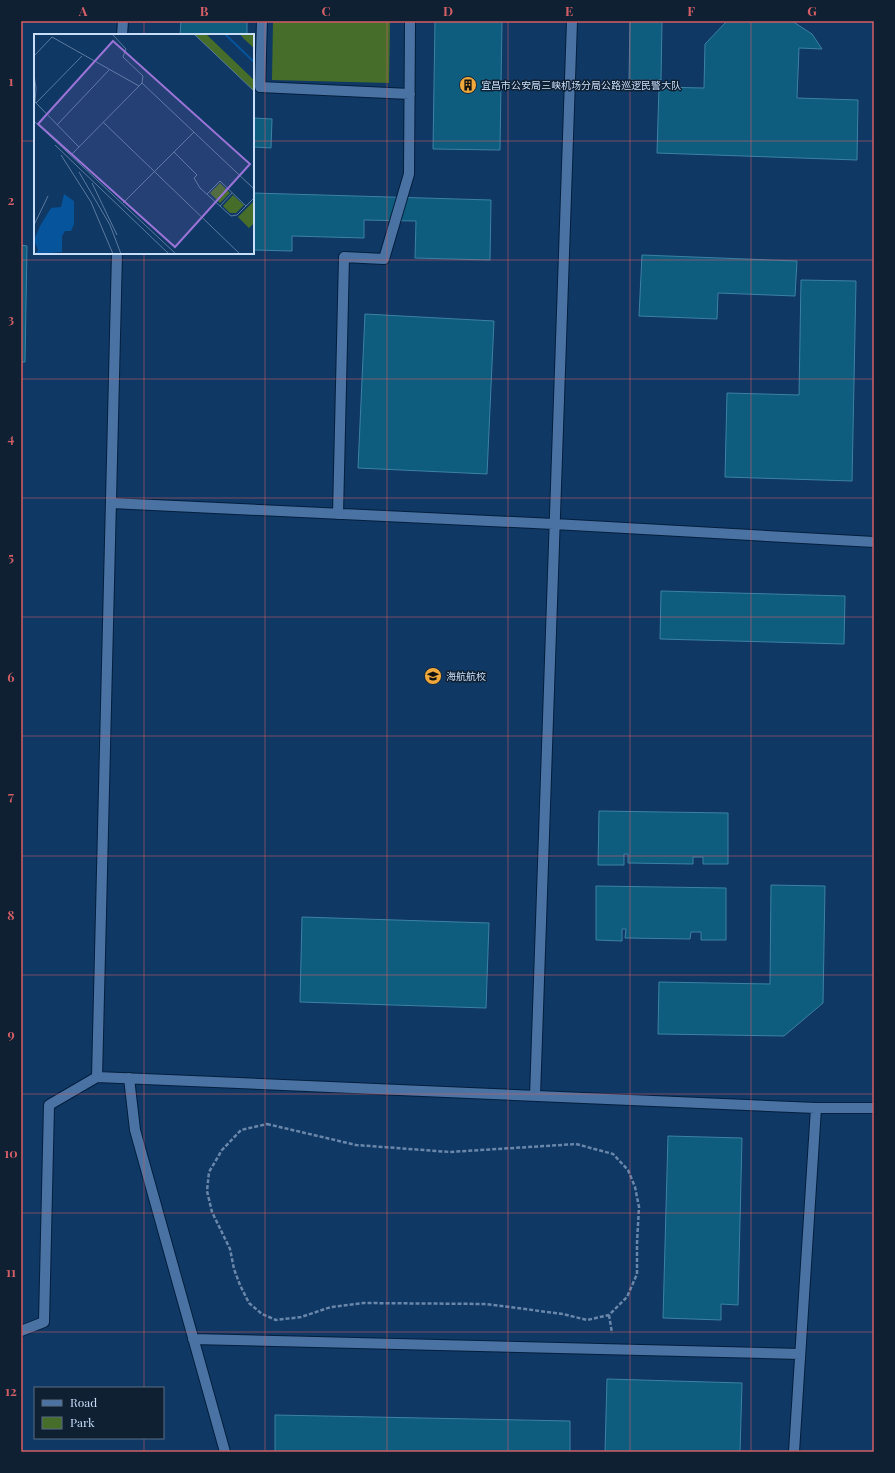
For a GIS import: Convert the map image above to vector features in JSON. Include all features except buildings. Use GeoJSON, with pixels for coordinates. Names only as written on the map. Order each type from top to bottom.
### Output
{"type":"FeatureCollection","features":[{"type":"Feature","properties":{"kind":"lane"},"geometry":{"type":"LineString","coordinates":[[122,34],[123,21]]}},
{"type":"Feature","properties":{"kind":"lane"},"geometry":{"type":"LineString","coordinates":[[262,21],[260,87],[410,94]]}},
{"type":"Feature","properties":{"kind":"lane"},"geometry":{"type":"LineString","coordinates":[[338,514],[344,257],[384,260],[409,174],[410,21]]}},
{"type":"Feature","properties":{"kind":"lane"},"geometry":{"type":"LineString","coordinates":[[535,1096],[572,21]]}},
{"type":"Feature","properties":{"kind":"lane"},"geometry":{"type":"LineString","coordinates":[[96,1077],[117,254]]}},
{"type":"Feature","properties":{"kind":"lane"},"geometry":{"type":"LineString","coordinates":[[111,504],[554,524],[874,542]]}},
{"type":"Feature","properties":{"kind":"lane"},"geometry":{"type":"LineString","coordinates":[[21,1331],[44,1322],[49,1105],[96,1077],[816,1108],[874,1108]]}},
{"type":"Feature","properties":{"kind":"lane"},"geometry":{"type":"LineString","coordinates":[[129,1078],[135,1130],[225,1452]]}},
{"type":"Feature","properties":{"kind":"lane"},"geometry":{"type":"LineString","coordinates":[[794,1452],[816,1108]]}},
{"type":"Feature","properties":{"kind":"lane"},"geometry":{"type":"LineString","coordinates":[[194,1339],[800,1354]]}},
{"type":"Feature","properties":{"kind":"path"},"geometry":{"type":"LineString","coordinates":[[267,1124],[356,1145],[450,1152],[576,1144],[613,1154],[628,1170],[635,1187],[639,1206],[637,1274],[627,1297],[610,1315],[587,1320],[563,1314],[486,1304],[363,1303],[331,1307],[301,1317],[276,1320],[262,1314],[249,1303],[240,1285],[234,1269],[230,1249],[212,1212],[207,1190],[209,1172],[222,1150],[241,1130],[267,1124]]}},
{"type":"Feature","properties":{"kind":"green space"},"geometry":{"type":"Polygon","coordinates":[[[273,21],[390,21],[389,83],[272,80],[273,21]]]}},
{"type":"Feature","properties":{"kind":"place","name":"宜昌市公安局三峡机场分局公路巡逻民警大队"},"geometry":{"type":"Point","coordinates":[468,85]}},
{"type":"Feature","properties":{"kind":"place","name":"海航航校"},"geometry":{"type":"Point","coordinates":[433,676]}}]}
